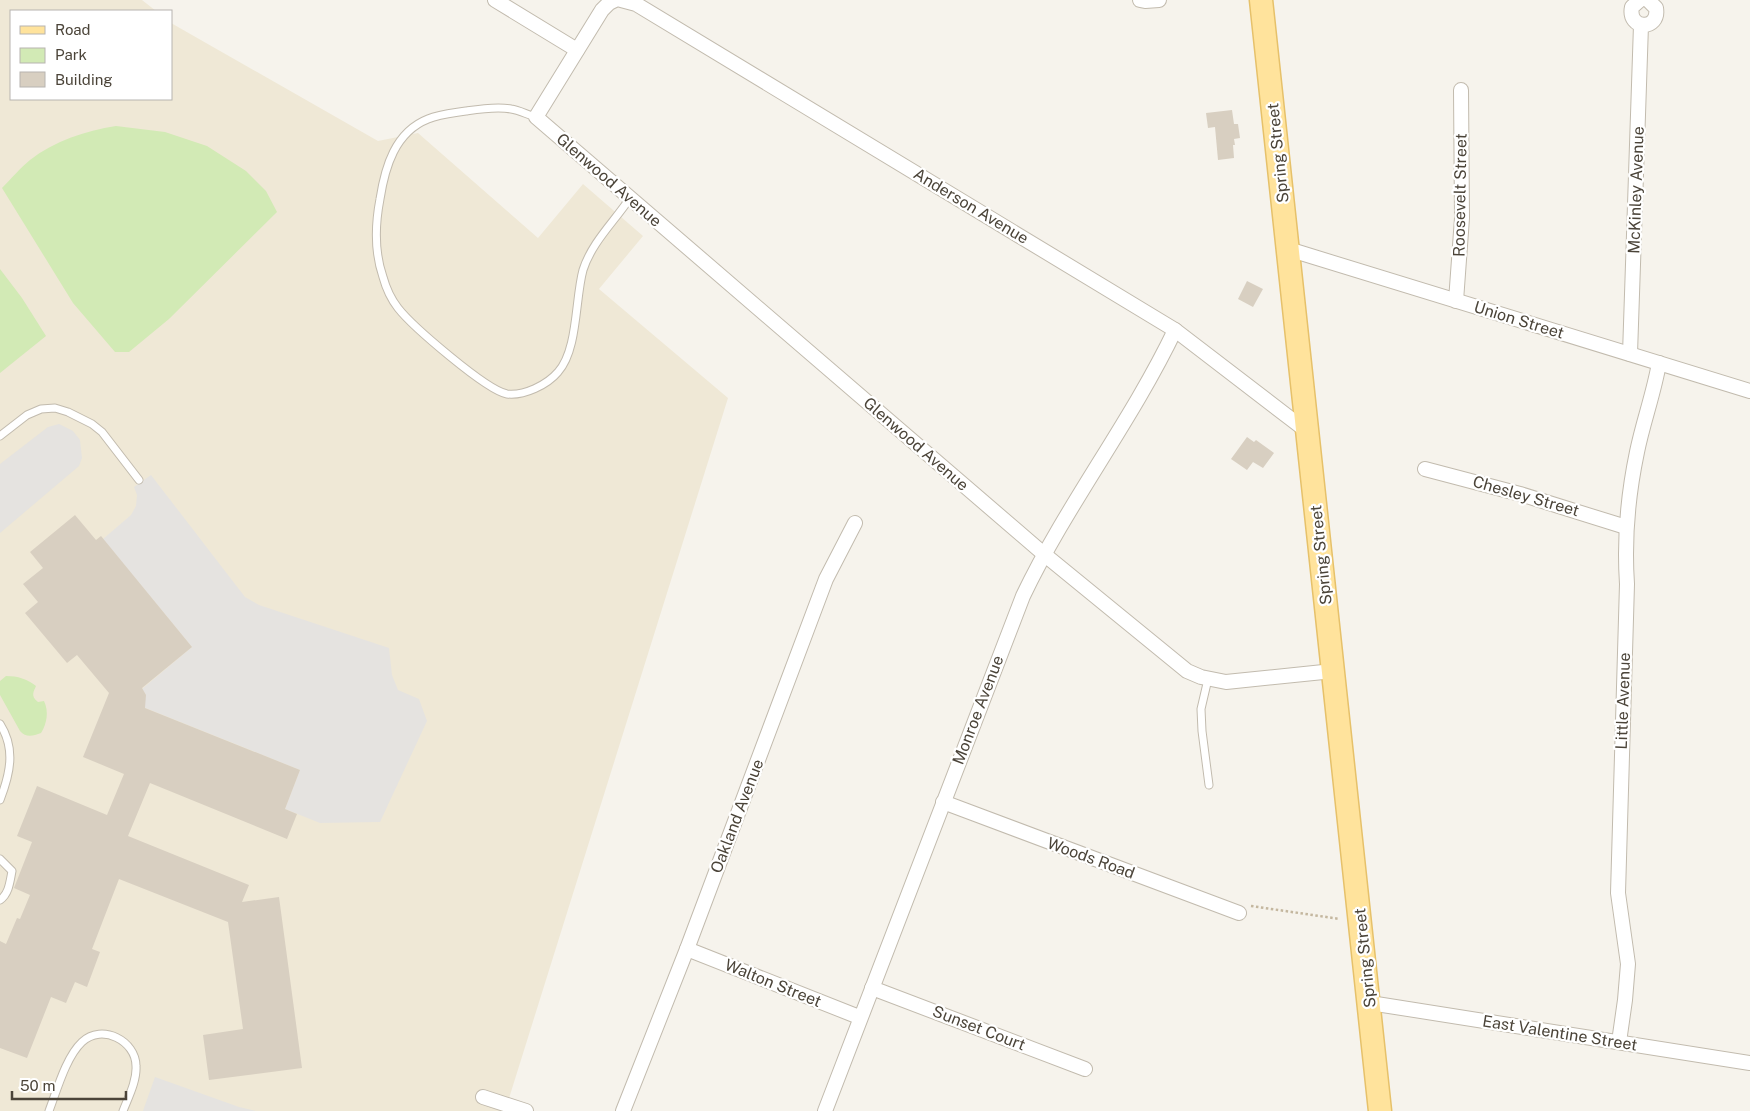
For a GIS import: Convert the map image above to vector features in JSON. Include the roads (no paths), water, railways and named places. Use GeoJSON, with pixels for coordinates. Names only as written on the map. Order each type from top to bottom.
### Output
{"type":"FeatureCollection","features":[{"type":"Feature","properties":{"kind":"main road","name":"Spring Street"},"geometry":{"type":"LineString","coordinates":[[1261,0],[1370,1003],[1380,1111]]}},
{"type":"Feature","properties":{"kind":"street"},"geometry":{"type":"LineString","coordinates":[[495,0],[578,50]]}},
{"type":"Feature","properties":{"kind":"street"},"geometry":{"type":"LineString","coordinates":[[536,117],[602,10],[615,0]]}},
{"type":"Feature","properties":{"kind":"street","name":"Anderson Avenue"},"geometry":{"type":"LineString","coordinates":[[621,0],[636,4],[1175,330],[1308,432]]}},
{"type":"Feature","properties":{"kind":"street"},"geometry":{"type":"LineString","coordinates":[[1140,0],[1159,0]]}},
{"type":"Feature","properties":{"kind":"street","name":"McKinley Avenue"},"geometry":{"type":"LineString","coordinates":[[1630,354],[1641,25],[1634,20],[1631,12],[1634,4],[1640,0]]}},
{"type":"Feature","properties":{"kind":"street"},"geometry":{"type":"LineString","coordinates":[[1641,25],[1649,24],[1656,15],[1656,8],[1648,0]]}},
{"type":"Feature","properties":{"kind":"street","name":"Roosevelt Street"},"geometry":{"type":"LineString","coordinates":[[1456,300],[1462,218],[1462,90]]}},
{"type":"Feature","properties":{"kind":"street","name":"Glenwood Avenue"},"geometry":{"type":"LineString","coordinates":[[536,117],[1045,555],[1187,671],[1208,679],[1226,682],[1333,671]]}},
{"type":"Feature","properties":{"kind":"street","name":"Union Street"},"geometry":{"type":"LineString","coordinates":[[1288,249],[1750,391]]}},
{"type":"Feature","properties":{"kind":"street","name":"Monroe Avenue"},"geometry":{"type":"LineString","coordinates":[[825,1111],[1023,596],[1060,527],[1159,364],[1175,330]]}},
{"type":"Feature","properties":{"kind":"street","name":"Little Avenue"},"geometry":{"type":"LineString","coordinates":[[1619,1042],[1628,964],[1618,893],[1626,602],[1626,527],[1637,452],[1655,387],[1659,363]]}},
{"type":"Feature","properties":{"kind":"street","name":"Chesley Street"},"geometry":{"type":"LineString","coordinates":[[1425,469],[1520,494],[1626,527]]}},
{"type":"Feature","properties":{"kind":"street","name":"Oakland Avenue"},"geometry":{"type":"LineString","coordinates":[[624,1111],[826,579],[855,523]]}},
{"type":"Feature","properties":{"kind":"street","name":"Woods Road"},"geometry":{"type":"LineString","coordinates":[[943,802],[1239,913]]}},
{"type":"Feature","properties":{"kind":"street","name":"Walton Street"},"geometry":{"type":"LineString","coordinates":[[687,949],[860,1017]]}},
{"type":"Feature","properties":{"kind":"street","name":"Sunset Court"},"geometry":{"type":"LineString","coordinates":[[872,988],[1085,1069]]}},
{"type":"Feature","properties":{"kind":"street","name":"East Valentine Street"},"geometry":{"type":"LineString","coordinates":[[1370,1003],[1750,1062]]}},
{"type":"Feature","properties":{"kind":"street"},"geometry":{"type":"LineString","coordinates":[[483,1097],[526,1111]]}},
{"type":"Feature","properties":{"kind":"lane"},"geometry":{"type":"LineString","coordinates":[[536,117],[510,108],[456,112],[428,119],[416,126],[405,135],[395,148],[383,180],[377,211],[376,246],[383,279],[397,307],[407,319],[472,374],[494,389],[506,394],[520,394],[546,382],[558,372],[567,358],[579,288],[583,270],[590,253],[598,238],[630,198]]}},
{"type":"Feature","properties":{"kind":"lane"},"geometry":{"type":"LineString","coordinates":[[0,436],[27,415],[41,409],[55,408],[68,412],[92,424],[102,432],[139,480]]}},
{"type":"Feature","properties":{"kind":"lane"},"geometry":{"type":"LineString","coordinates":[[1208,679],[1201,708],[1209,785]]}},
{"type":"Feature","properties":{"kind":"lane"},"geometry":{"type":"LineString","coordinates":[[0,724],[9,744],[11,763],[7,782],[0,800]]}},
{"type":"Feature","properties":{"kind":"lane"},"geometry":{"type":"LineString","coordinates":[[0,859],[12,871],[5,897],[0,900]]}},
{"type":"Feature","properties":{"kind":"lane"},"geometry":{"type":"LineString","coordinates":[[49,1111],[73,1051],[84,1040],[98,1035],[111,1035],[123,1040],[132,1051],[136,1066],[133,1083],[123,1111]]}}]}
